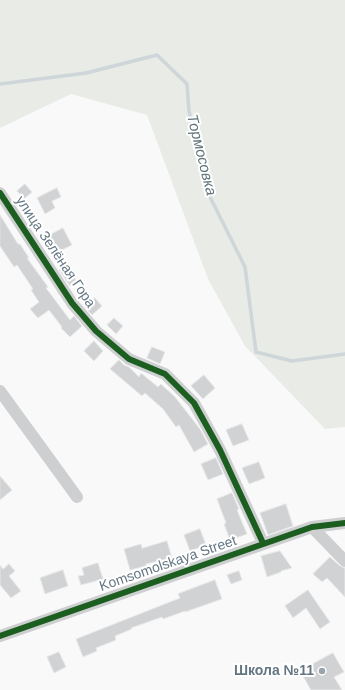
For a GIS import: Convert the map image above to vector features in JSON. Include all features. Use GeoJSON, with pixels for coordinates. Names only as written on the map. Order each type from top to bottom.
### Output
{"type":"FeatureCollection","features":[{"type":"Feature","properties":{"kind":"street","name":"улица Зелёная Гора"},"geometry":{"type":"LineString","coordinates":[[0,193],[72,303],[96,331],[129,359],[165,374],[194,403],[220,450],[263,543]]}},
{"type":"Feature","properties":{"kind":"street"},"geometry":{"type":"LineString","coordinates":[[0,392],[77,497]]}},
{"type":"Feature","properties":{"kind":"street","name":"Komsomolskaya Street"},"geometry":{"type":"LineString","coordinates":[[0,636],[312,527],[345,524]]}},
{"type":"Feature","properties":{"kind":"street"},"geometry":{"type":"LineString","coordinates":[[312,527],[345,561]]}},
{"type":"Feature","properties":{"kind":"shaded area"},"geometry":{"type":"Polygon","coordinates":[[[0,0],[345,0],[345,427],[325,429],[245,346],[208,279],[147,115],[71,94],[0,128],[0,0]]]}},
{"type":"Feature","properties":{"kind":"building"},"geometry":{"type":"Polygon","coordinates":[[[25,184],[32,192],[24,199],[17,191],[25,184]]]}},
{"type":"Feature","properties":{"kind":"building"},"geometry":{"type":"Polygon","coordinates":[[[57,188],[61,197],[52,201],[55,208],[45,214],[37,198],[57,188]]]}},
{"type":"Feature","properties":{"kind":"building"},"geometry":{"type":"Polygon","coordinates":[[[0,215],[18,244],[20,244],[29,258],[27,258],[48,287],[46,288],[70,320],[74,316],[82,326],[70,337],[61,328],[62,327],[49,310],[38,318],[30,309],[39,302],[31,290],[33,289],[17,265],[14,267],[0,246],[0,215]]]}},
{"type":"Feature","properties":{"kind":"building"},"geometry":{"type":"Polygon","coordinates":[[[63,228],[72,245],[52,255],[44,238],[63,228]]]}},
{"type":"Feature","properties":{"kind":"building"},"geometry":{"type":"Polygon","coordinates":[[[67,265],[77,282],[70,286],[59,270],[67,265]]]}},
{"type":"Feature","properties":{"kind":"building"},"geometry":{"type":"Polygon","coordinates":[[[95,298],[102,306],[92,315],[85,307],[95,298]]]}},
{"type":"Feature","properties":{"kind":"building"},"geometry":{"type":"Polygon","coordinates":[[[114,318],[123,326],[116,334],[107,325],[114,318]]]}},
{"type":"Feature","properties":{"kind":"building"},"geometry":{"type":"Polygon","coordinates":[[[94,341],[103,351],[94,361],[84,351],[94,341]]]}},
{"type":"Feature","properties":{"kind":"building"},"geometry":{"type":"Polygon","coordinates":[[[152,347],[165,352],[160,364],[147,358],[152,347]]]}},
{"type":"Feature","properties":{"kind":"building"},"geometry":{"type":"Polygon","coordinates":[[[119,360],[139,377],[141,373],[158,387],[161,384],[175,397],[200,429],[208,444],[194,452],[179,425],[176,427],[163,409],[145,393],[142,396],[110,369],[119,360]]]}},
{"type":"Feature","properties":{"kind":"building"},"geometry":{"type":"Polygon","coordinates":[[[204,375],[215,388],[203,399],[191,386],[204,375]]]}},
{"type":"Feature","properties":{"kind":"building"},"geometry":{"type":"Polygon","coordinates":[[[242,424],[249,440],[233,446],[226,430],[242,424]]]}},
{"type":"Feature","properties":{"kind":"building"},"geometry":{"type":"Polygon","coordinates":[[[216,458],[223,474],[208,480],[201,464],[216,458]]]}},
{"type":"Feature","properties":{"kind":"building"},"geometry":{"type":"Polygon","coordinates":[[[259,462],[265,478],[249,484],[242,468],[259,462]]]}},
{"type":"Feature","properties":{"kind":"building"},"geometry":{"type":"Polygon","coordinates":[[[0,476],[12,490],[0,500],[0,476]]]}},
{"type":"Feature","properties":{"kind":"building"},"geometry":{"type":"Polygon","coordinates":[[[232,493],[247,534],[230,540],[224,524],[226,523],[217,499],[232,493]]]}},
{"type":"Feature","properties":{"kind":"building"},"geometry":{"type":"Polygon","coordinates":[[[286,504],[293,526],[268,535],[260,513],[286,504]]]}},
{"type":"Feature","properties":{"kind":"building"},"geometry":{"type":"Polygon","coordinates":[[[200,529],[206,545],[190,551],[184,535],[200,529]]]}},
{"type":"Feature","properties":{"kind":"building"},"geometry":{"type":"Polygon","coordinates":[[[167,541],[172,558],[146,564],[146,566],[130,570],[124,549],[141,544],[142,548],[167,541]]]}},
{"type":"Feature","properties":{"kind":"building"},"geometry":{"type":"Polygon","coordinates":[[[280,551],[292,568],[267,577],[261,556],[280,551]]]}},
{"type":"Feature","properties":{"kind":"building"},"geometry":{"type":"Polygon","coordinates":[[[330,557],[340,566],[345,568],[345,597],[327,578],[322,582],[313,574],[330,557]]]}},
{"type":"Feature","properties":{"kind":"building"},"geometry":{"type":"Polygon","coordinates":[[[98,563],[103,579],[81,585],[78,576],[84,575],[82,568],[98,563]]]}},
{"type":"Feature","properties":{"kind":"building"},"geometry":{"type":"Polygon","coordinates":[[[9,564],[15,571],[9,576],[21,591],[11,598],[0,585],[0,565],[3,569],[9,564]]]}},
{"type":"Feature","properties":{"kind":"building"},"geometry":{"type":"Polygon","coordinates":[[[63,570],[68,586],[45,594],[40,578],[63,570]]]}},
{"type":"Feature","properties":{"kind":"building"},"geometry":{"type":"Polygon","coordinates":[[[239,571],[242,580],[231,584],[227,575],[239,571]]]}},
{"type":"Feature","properties":{"kind":"building"},"geometry":{"type":"Polygon","coordinates":[[[215,580],[222,599],[131,628],[132,629],[115,636],[116,640],[96,648],[97,651],[83,657],[76,639],[180,598],[178,594],[215,580]]]}},
{"type":"Feature","properties":{"kind":"building"},"geometry":{"type":"Polygon","coordinates":[[[308,590],[330,622],[320,629],[306,608],[293,618],[285,606],[308,590]]]}},
{"type":"Feature","properties":{"kind":"building"},"geometry":{"type":"Polygon","coordinates":[[[59,652],[66,667],[54,673],[47,657],[59,652]]]}},
{"type":"Feature","properties":{"kind":"building","name":"Школа №11"},"geometry":{"type":"Polygon","coordinates":[[[333,653],[344,672],[334,677],[342,690],[311,690],[300,671],[333,653]]]}},
{"type":"Feature","properties":{"kind":"waterway","name":"Тормосовка"},"geometry":{"type":"LineString","coordinates":[[0,84],[86,73],[157,55],[187,84],[189,111],[209,195],[245,267],[256,352],[292,361],[345,354]]}},
{"type":"Feature","properties":{"kind":"cycle path"},"geometry":{"type":"LineString","coordinates":[[0,193],[72,303],[96,331],[129,359],[165,374],[194,403],[220,450],[263,543]]}},
{"type":"Feature","properties":{"kind":"cycle path"},"geometry":{"type":"LineString","coordinates":[[0,636],[312,527],[345,523]]}},
{"type":"Feature","properties":{"kind":"place","name":"Школа №11"},"geometry":{"type":"Point","coordinates":[322,671]}}]}
